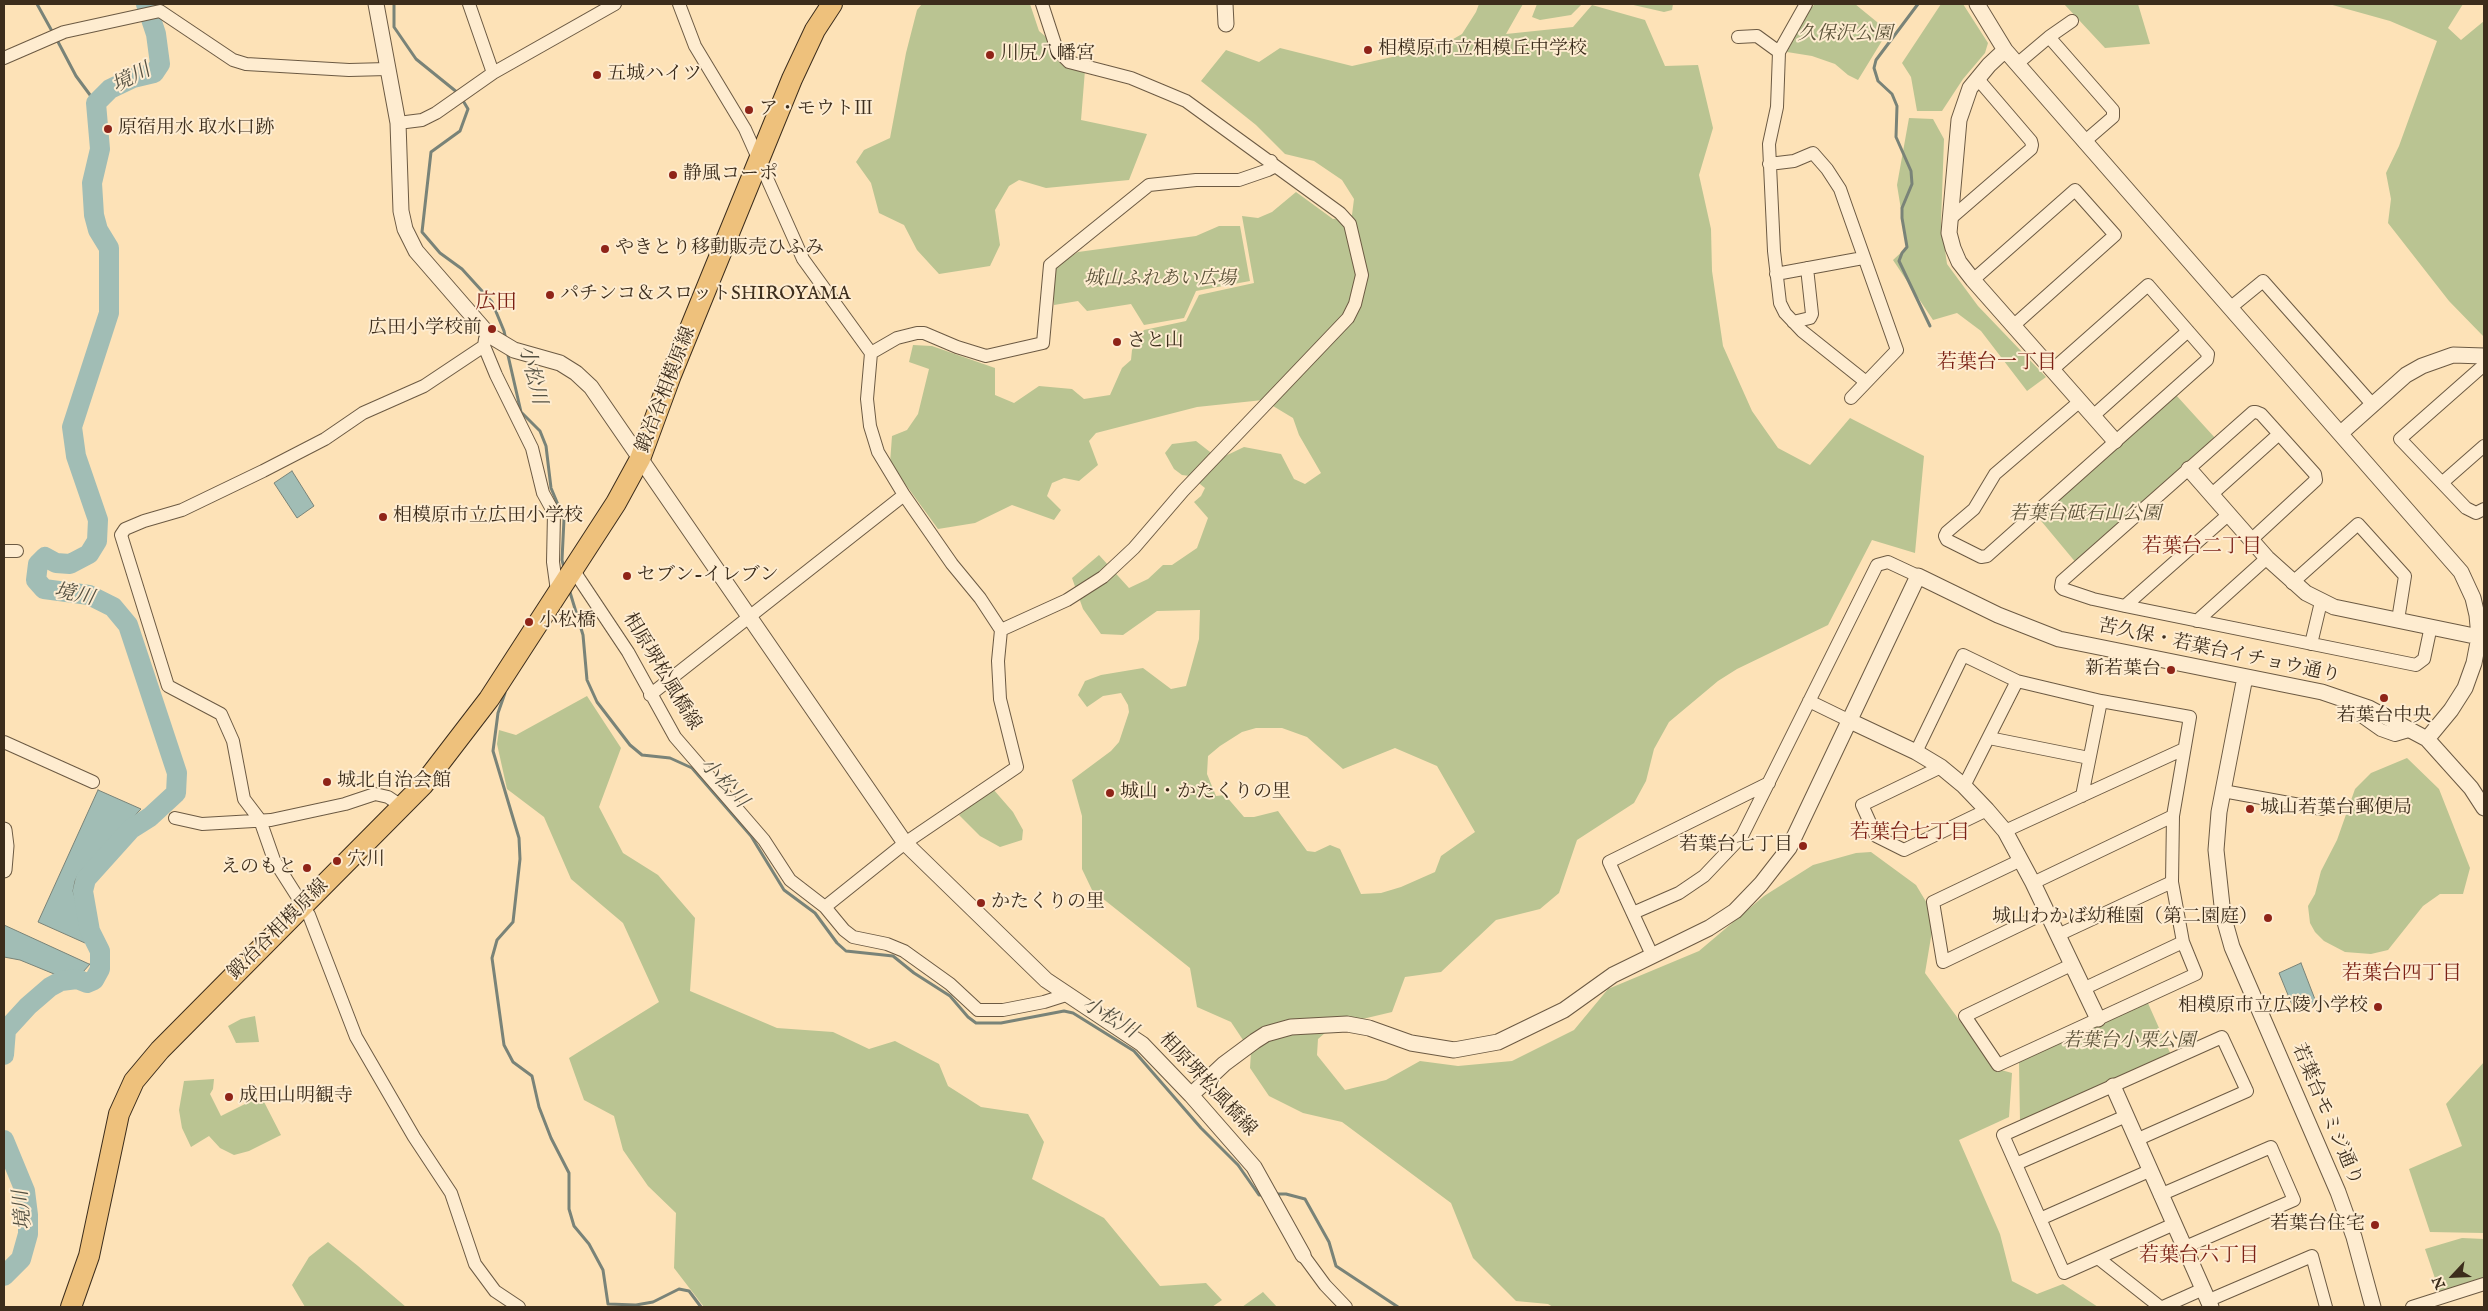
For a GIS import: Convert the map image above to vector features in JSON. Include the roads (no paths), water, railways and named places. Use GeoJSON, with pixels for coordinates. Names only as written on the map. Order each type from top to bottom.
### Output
{"type":"FeatureCollection","features":[{"type":"Feature","properties":{"kind":"main road","name":"鍛冶谷相模原線"},"geometry":{"type":"LineString","coordinates":[[71,1307],[89,1256],[119,1114],[134,1081],[160,1050],[430,778],[489,699],[616,503],[640,459],[664,393],[758,162],[809,44],[832,4]]}},
{"type":"Feature","properties":{"kind":"street","name":"相原堺松風橋線"},"geometry":{"type":"LineString","coordinates":[[376,4],[398,123],[401,211],[405,229],[416,251],[486,337],[511,409],[532,448],[543,493],[554,513],[553,562],[565,581],[628,652],[650,695],[675,737],[764,840],[790,880],[825,907],[844,930],[853,937],[887,944],[904,951],[950,984],[978,1010],[1003,1010],[1044,1002],[1066,995],[1142,1044],[1244,1154],[1267,1187],[1303,1255]]}},
{"type":"Feature","properties":{"kind":"street"},"geometry":{"type":"LineString","coordinates":[[469,4],[493,73]]}},
{"type":"Feature","properties":{"kind":"street"},"geometry":{"type":"LineString","coordinates":[[398,123],[422,120],[493,73],[615,4]]}},
{"type":"Feature","properties":{"kind":"street"},"geometry":{"type":"LineString","coordinates":[[679,4],[695,46],[737,115],[803,258],[870,353],[867,399],[870,426],[878,452],[904,495],[952,564],[980,598],[1002,630],[998,661],[1000,698],[1017,767],[905,843],[825,907]]}},
{"type":"Feature","properties":{"kind":"street"},"geometry":{"type":"LineString","coordinates":[[1002,630],[1067,600],[1103,577],[1134,548],[1183,491],[1348,318],[1355,304],[1362,276],[1350,224],[1340,213],[1186,101],[1131,78],[1070,62],[1057,50],[1042,4]]}},
{"type":"Feature","properties":{"kind":"street"},"geometry":{"type":"LineString","coordinates":[[1225,4],[1226,24]]}},
{"type":"Feature","properties":{"kind":"street"},"geometry":{"type":"LineString","coordinates":[[1806,4],[1779,52],[1777,107],[1769,144],[1776,274],[1782,308],[1794,322],[1866,382]]}},
{"type":"Feature","properties":{"kind":"street"},"geometry":{"type":"LineString","coordinates":[[1977,4],[2005,50],[2461,572],[2473,598],[2479,637],[2474,663],[2465,688],[2451,710],[2427,739]]}},
{"type":"Feature","properties":{"kind":"street"},"geometry":{"type":"LineString","coordinates":[[4,58],[15,55],[64,32],[154,10],[233,60],[246,64],[349,70],[387,69]]}},
{"type":"Feature","properties":{"kind":"street"},"geometry":{"type":"LineString","coordinates":[[2017,64],[2048,36],[2072,21]]}},
{"type":"Feature","properties":{"kind":"street"},"geometry":{"type":"LineString","coordinates":[[1738,37],[1756,36],[1779,52]]}},
{"type":"Feature","properties":{"kind":"street"},"geometry":{"type":"LineString","coordinates":[[2048,36],[2113,110],[2113,117],[2084,142]]}},
{"type":"Feature","properties":{"kind":"street"},"geometry":{"type":"LineString","coordinates":[[2005,50],[1977,78],[1968,93],[1959,120],[1949,233],[1952,248],[1959,262],[1973,280],[2115,441]]}},
{"type":"Feature","properties":{"kind":"street"},"geometry":{"type":"LineString","coordinates":[[1950,219],[2031,149],[2032,146],[2031,141],[1977,78]]}},
{"type":"Feature","properties":{"kind":"street"},"geometry":{"type":"LineString","coordinates":[[1769,164],[1803,158],[1813,153],[1840,189],[1897,350],[1851,398]]}},
{"type":"Feature","properties":{"kind":"street"},"geometry":{"type":"LineString","coordinates":[[870,353],[897,338],[924,333],[957,347],[986,356],[1043,343],[1050,265],[1149,185],[1196,180],[1239,180],[1272,168],[1271,161]]}},
{"type":"Feature","properties":{"kind":"street"},"geometry":{"type":"LineString","coordinates":[[1973,280],[2075,190],[2115,235],[2014,326]]}},
{"type":"Feature","properties":{"kind":"street"},"geometry":{"type":"LineString","coordinates":[[1776,274],[1863,258]]}},
{"type":"Feature","properties":{"kind":"street"},"geometry":{"type":"LineString","coordinates":[[1794,322],[1810,318],[1812,314],[1807,268]]}},
{"type":"Feature","properties":{"kind":"street"},"geometry":{"type":"LineString","coordinates":[[2230,308],[2263,281],[2372,404]]}},
{"type":"Feature","properties":{"kind":"street"},"geometry":{"type":"LineString","coordinates":[[2052,370],[2148,285],[2208,354],[2207,360],[1986,556],[1981,557],[1947,540],[1945,536],[1947,532],[1974,509],[1995,474],[2080,402]]}},
{"type":"Feature","properties":{"kind":"street"},"geometry":{"type":"LineString","coordinates":[[2093,416],[2188,331]]}},
{"type":"Feature","properties":{"kind":"street"},"geometry":{"type":"LineString","coordinates":[[519,1307],[494,1291],[474,1264],[451,1193],[423,1151],[356,1037],[305,906],[274,860],[260,820],[244,799],[233,741],[221,714],[168,686],[121,532],[144,521],[182,510],[325,439],[363,413],[424,386],[486,337],[514,350],[560,363],[576,373],[601,400],[748,618],[905,843],[1046,980],[1066,995]]}},
{"type":"Feature","properties":{"kind":"street"},"geometry":{"type":"LineString","coordinates":[[2341,433],[2406,375],[2422,366],[2453,355],[2484,356]]}},
{"type":"Feature","properties":{"kind":"street"},"geometry":{"type":"LineString","coordinates":[[2484,366],[2400,439],[2471,512],[2476,513],[2484,510]]}},
{"type":"Feature","properties":{"kind":"street"},"geometry":{"type":"LineString","coordinates":[[2251,540],[2316,483],[2315,474],[2261,414],[2252,412],[2061,583],[2063,589],[2125,606],[2416,665],[2424,659],[2431,626]]}},
{"type":"Feature","properties":{"kind":"street"},"geometry":{"type":"LineString","coordinates":[[2211,495],[2279,434]]}},
{"type":"Feature","properties":{"kind":"street"},"geometry":{"type":"LineString","coordinates":[[2443,482],[2484,446]]}},
{"type":"Feature","properties":{"kind":"street"},"geometry":{"type":"LineString","coordinates":[[2189,469],[2267,558],[2292,583],[2321,602],[2347,610],[2479,637]]}},
{"type":"Feature","properties":{"kind":"street"},"geometry":{"type":"LineString","coordinates":[[650,695],[904,495]]}},
{"type":"Feature","properties":{"kind":"street"},"geometry":{"type":"LineString","coordinates":[[2125,606],[2228,514]]}},
{"type":"Feature","properties":{"kind":"street"},"geometry":{"type":"LineString","coordinates":[[2292,583],[2358,524],[2405,576],[2398,620]]}},
{"type":"Feature","properties":{"kind":"street"},"geometry":{"type":"LineString","coordinates":[[4,551],[17,551]]}},
{"type":"Feature","properties":{"kind":"street"},"geometry":{"type":"LineString","coordinates":[[2198,621],[2267,558]]}},
{"type":"Feature","properties":{"kind":"street"},"geometry":{"type":"LineString","coordinates":[[1191,1095],[1224,1064],[1255,1041],[1266,1034],[1292,1027],[1347,1024],[1369,1028],[1411,1044],[1454,1050],[1498,1042],[1564,1010],[1613,975],[1709,928],[1735,911],[1778,865],[1789,848],[1848,720],[1918,576],[1888,562],[1877,566],[1742,836],[1704,876],[1679,893],[1633,914]]}},
{"type":"Feature","properties":{"kind":"street","name":"苦久保・若葉台イチョウ通り"},"geometry":{"type":"LineString","coordinates":[[1918,576],[2007,619],[2059,639],[2350,700],[2384,714],[2427,739],[2456,770],[2484,808]]}},
{"type":"Feature","properties":{"kind":"street"},"geometry":{"type":"LineString","coordinates":[[2310,644],[2321,602]]}},
{"type":"Feature","properties":{"kind":"street"},"geometry":{"type":"LineString","coordinates":[[1916,752],[1964,655],[2017,681],[2101,701],[2190,717],[2173,816],[2172,882],[2183,942],[2196,974],[1998,1065],[1965,1016],[2071,965]]}},
{"type":"Feature","properties":{"kind":"street","name":"若葉台モミジ通り"},"geometry":{"type":"LineString","coordinates":[[2244,677],[2223,791],[2216,850],[2218,883],[2223,915],[2232,947],[2338,1192],[2354,1237],[2373,1307]]}},
{"type":"Feature","properties":{"kind":"street"},"geometry":{"type":"LineString","coordinates":[[1964,786],[2017,681]]}},
{"type":"Feature","properties":{"kind":"street"},"geometry":{"type":"LineString","coordinates":[[1809,701],[1916,752],[1941,767],[1964,786],[1988,810],[2004,831],[2021,860],[2098,1019]]}},
{"type":"Feature","properties":{"kind":"street"},"geometry":{"type":"LineString","coordinates":[[2082,796],[2101,701]]}},
{"type":"Feature","properties":{"kind":"street"},"geometry":{"type":"LineString","coordinates":[[1988,738],[2090,758]]}},
{"type":"Feature","properties":{"kind":"street"},"geometry":{"type":"LineString","coordinates":[[4,742],[93,782]]}},
{"type":"Feature","properties":{"kind":"street"},"geometry":{"type":"LineString","coordinates":[[2004,831],[2184,749]]}},
{"type":"Feature","properties":{"kind":"street"},"geometry":{"type":"LineString","coordinates":[[1941,767],[1862,805],[1876,836],[1904,850],[1988,810]]}},
{"type":"Feature","properties":{"kind":"street"},"geometry":{"type":"LineString","coordinates":[[1652,955],[1609,862],[1769,783]]}},
{"type":"Feature","properties":{"kind":"street"},"geometry":{"type":"LineString","coordinates":[[2223,791],[2322,809]]}},
{"type":"Feature","properties":{"kind":"street"},"geometry":{"type":"LineString","coordinates":[[175,818],[192,824],[260,820],[304,814],[346,804],[375,794],[388,797],[402,807]]}},
{"type":"Feature","properties":{"kind":"street"},"geometry":{"type":"LineString","coordinates":[[2033,883],[2173,816]]}},
{"type":"Feature","properties":{"kind":"street"},"geometry":{"type":"LineString","coordinates":[[4,830],[6,846],[4,870]]}},
{"type":"Feature","properties":{"kind":"street"},"geometry":{"type":"LineString","coordinates":[[2021,860],[1933,902],[1943,962],[2047,912]]}},
{"type":"Feature","properties":{"kind":"street"},"geometry":{"type":"LineString","coordinates":[[2058,935],[2172,882]]}},
{"type":"Feature","properties":{"kind":"street"},"geometry":{"type":"LineString","coordinates":[[2083,990],[2183,942]]}},
{"type":"Feature","properties":{"kind":"street"},"geometry":{"type":"LineString","coordinates":[[2136,1140],[2247,1091],[2222,1037],[2002,1134],[2064,1273],[2172,1224]]}},
{"type":"Feature","properties":{"kind":"street"},"geometry":{"type":"LineString","coordinates":[[2113,1086],[2206,1299]]}},
{"type":"Feature","properties":{"kind":"street"},"geometry":{"type":"LineString","coordinates":[[2016,1164],[2126,1116]]}},
{"type":"Feature","properties":{"kind":"street"},"geometry":{"type":"LineString","coordinates":[[2160,1195],[2270,1147],[2294,1200],[2183,1248]]}},
{"type":"Feature","properties":{"kind":"street"},"geometry":{"type":"LineString","coordinates":[[2040,1219],[2149,1171]]}},
{"type":"Feature","properties":{"kind":"street"},"geometry":{"type":"LineString","coordinates":[[1303,1255],[1325,1285],[1346,1307]]}},
{"type":"Feature","properties":{"kind":"street"},"geometry":{"type":"LineString","coordinates":[[2098,1258],[2161,1307],[2206,1299],[2312,1256],[2326,1307]]}},
{"type":"Feature","properties":{"kind":"street"},"geometry":{"type":"LineString","coordinates":[[2412,1307],[2484,1284]]}},
{"type":"Feature","properties":{"kind":"water"},"geometry":{"type":"Polygon","coordinates":[[[292,471],[314,506],[297,518],[274,483],[292,471]]]}},
{"type":"Feature","properties":{"kind":"water"},"geometry":{"type":"Polygon","coordinates":[[[98,790],[141,809],[79,873],[75,881],[73,891],[87,938],[85,943],[38,922],[98,790]]]}},
{"type":"Feature","properties":{"kind":"water"},"geometry":{"type":"Polygon","coordinates":[[[4,925],[90,964],[83,972],[75,971],[59,976],[20,960],[4,957],[4,925]]]}},
{"type":"Feature","properties":{"kind":"water"},"geometry":{"type":"Polygon","coordinates":[[[2301,963],[2316,1002],[2295,1012],[2279,973],[2301,963]]]}},
{"type":"Feature","properties":{"kind":"waterway"},"geometry":{"type":"LineString","coordinates":[[37,4],[53,33]]}},
{"type":"Feature","properties":{"kind":"waterway","name":"境川"},"geometry":{"type":"LineString","coordinates":[[4,1055],[6,1030],[28,1006],[50,987],[61,981],[77,979],[87,983],[94,980],[100,969],[100,951],[90,931],[83,891],[86,879],[131,829],[150,817],[176,793],[177,773],[128,625],[113,607],[89,595],[44,589],[36,580],[38,564],[45,557],[56,563],[70,564],[89,554],[97,541],[98,520],[76,456],[72,427],[109,313],[109,248],[98,230],[94,215],[92,183],[100,149],[96,103],[110,89],[133,78],[154,73],[160,64],[156,34],[146,4]]}},
{"type":"Feature","properties":{"kind":"waterway","name":"小松川"},"geometry":{"type":"LineString","coordinates":[[394,4],[394,27],[416,59],[458,93]]}},
{"type":"Feature","properties":{"kind":"waterway"},"geometry":{"type":"LineString","coordinates":[[1918,4],[1876,60],[1874,68],[1878,81],[1892,94],[1897,106],[1896,137],[1911,171],[1912,184],[1902,208],[1907,247],[1899,261],[1930,326]]}},
{"type":"Feature","properties":{"kind":"waterway"},"geometry":{"type":"LineString","coordinates":[[56,38],[76,76],[96,103]]}},
{"type":"Feature","properties":{"kind":"waterway","name":"小松川"},"geometry":{"type":"LineString","coordinates":[[462,99],[468,109],[460,131],[431,152],[422,232],[440,253],[462,269],[492,302],[506,340]]}},
{"type":"Feature","properties":{"kind":"waterway","name":"小松川"},"geometry":{"type":"LineString","coordinates":[[507,351],[521,412],[540,431],[546,446],[551,488],[564,519],[562,560],[564,568]]}},
{"type":"Feature","properties":{"kind":"waterway","name":"小松川"},"geometry":{"type":"LineString","coordinates":[[569,589],[583,635],[587,680],[597,702],[630,745],[642,755],[670,758],[692,768],[751,836],[784,890],[815,913],[837,943],[846,951],[893,956],[914,973],[950,996],[968,1017],[976,1023],[1001,1023],[1064,1011],[1073,1013],[1134,1051],[1201,1128],[1238,1165],[1259,1195],[1265,1195]]}},
{"type":"Feature","properties":{"kind":"waterway"},"geometry":{"type":"LineString","coordinates":[[505,693],[498,713],[493,751],[519,838],[520,859],[513,922],[497,940],[492,958],[504,1045],[513,1062],[532,1076],[539,1107],[551,1138],[569,1173],[569,1209],[574,1226],[589,1244],[603,1270],[608,1304],[636,1305],[653,1302],[679,1289],[689,1291],[701,1307]]}},
{"type":"Feature","properties":{"kind":"waterway","name":"境川"},"geometry":{"type":"LineString","coordinates":[[4,1140],[25,1191],[28,1215],[28,1234],[21,1259],[4,1276]]}},
{"type":"Feature","properties":{"kind":"waterway","name":"小松川"},"geometry":{"type":"LineString","coordinates":[[1274,1194],[1286,1194],[1305,1199],[1329,1242],[1336,1266],[1398,1307]]}},
{"type":"Feature","properties":{"kind":"place","name":"相模原市立相模丘中学校"},"geometry":{"type":"Point","coordinates":[1368,50]}},
{"type":"Feature","properties":{"kind":"place","name":"川尻八幡宮"},"geometry":{"type":"Point","coordinates":[990,55]}},
{"type":"Feature","properties":{"kind":"place","name":"五城ハイツ"},"geometry":{"type":"Point","coordinates":[597,75]}},
{"type":"Feature","properties":{"kind":"place","name":"ア・モウトⅢ"},"geometry":{"type":"Point","coordinates":[749,110]}},
{"type":"Feature","properties":{"kind":"place","name":"原宿用水 取水口跡"},"geometry":{"type":"Point","coordinates":[108,129]}},
{"type":"Feature","properties":{"kind":"place","name":"静風コーポ"},"geometry":{"type":"Point","coordinates":[673,175]}},
{"type":"Feature","properties":{"kind":"place","name":"やきとり移動販売ひふみ"},"geometry":{"type":"Point","coordinates":[605,249]}},
{"type":"Feature","properties":{"kind":"place","name":"パチンコ＆スロットSHIROYAMA"},"geometry":{"type":"Point","coordinates":[550,295]}},
{"type":"Feature","properties":{"kind":"place","name":"広田小学校前"},"geometry":{"type":"Point","coordinates":[492,329]}},
{"type":"Feature","properties":{"kind":"place","name":"さと山"},"geometry":{"type":"Point","coordinates":[1117,342]}},
{"type":"Feature","properties":{"kind":"place","name":"相模原市立広田小学校"},"geometry":{"type":"Point","coordinates":[383,517]}},
{"type":"Feature","properties":{"kind":"place","name":"セブン-イレブン"},"geometry":{"type":"Point","coordinates":[627,576]}},
{"type":"Feature","properties":{"kind":"place","name":"小松橋"},"geometry":{"type":"Point","coordinates":[529,622]}},
{"type":"Feature","properties":{"kind":"place","name":"新若葉台"},"geometry":{"type":"Point","coordinates":[2171,670]}},
{"type":"Feature","properties":{"kind":"place","name":"若葉台中央"},"geometry":{"type":"Point","coordinates":[2384,698]}},
{"type":"Feature","properties":{"kind":"place","name":"城北自治会館"},"geometry":{"type":"Point","coordinates":[327,782]}},
{"type":"Feature","properties":{"kind":"place","name":"城山・かたくりの里"},"geometry":{"type":"Point","coordinates":[1110,793]}},
{"type":"Feature","properties":{"kind":"place","name":"城山若葉台郵便局"},"geometry":{"type":"Point","coordinates":[2250,809]}},
{"type":"Feature","properties":{"kind":"place","name":"若葉台七丁目"},"geometry":{"type":"Point","coordinates":[1803,846]}},
{"type":"Feature","properties":{"kind":"place","name":"穴川"},"geometry":{"type":"Point","coordinates":[337,861]}},
{"type":"Feature","properties":{"kind":"place","name":"えのもと"},"geometry":{"type":"Point","coordinates":[307,868]}},
{"type":"Feature","properties":{"kind":"place","name":"かたくりの里"},"geometry":{"type":"Point","coordinates":[981,903]}},
{"type":"Feature","properties":{"kind":"place","name":"城山わかば幼稚園（第二園庭）"},"geometry":{"type":"Point","coordinates":[2268,918]}},
{"type":"Feature","properties":{"kind":"place","name":"相模原市立広陵小学校"},"geometry":{"type":"Point","coordinates":[2378,1007]}},
{"type":"Feature","properties":{"kind":"place","name":"成田山明観寺"},"geometry":{"type":"Point","coordinates":[229,1097]}},
{"type":"Feature","properties":{"kind":"place","name":"若葉台住宅"},"geometry":{"type":"Point","coordinates":[2375,1225]}},
{"type":"Feature","properties":{"kind":"district","name":"広田"},"geometry":{"type":"Point","coordinates":[496,304]}},
{"type":"Feature","properties":{"kind":"district","name":"若葉台一丁目"},"geometry":{"type":"Point","coordinates":[1997,364]}},
{"type":"Feature","properties":{"kind":"district","name":"若葉台二丁目"},"geometry":{"type":"Point","coordinates":[2202,548]}},
{"type":"Feature","properties":{"kind":"district","name":"若葉台七丁目"},"geometry":{"type":"Point","coordinates":[1910,834]}},
{"type":"Feature","properties":{"kind":"district","name":"若葉台四丁目"},"geometry":{"type":"Point","coordinates":[2402,975]}},
{"type":"Feature","properties":{"kind":"district","name":"若葉台六丁目"},"geometry":{"type":"Point","coordinates":[2199,1257]}},
{"type":"Feature","properties":{"kind":"park label","name":"久保沢公園"},"geometry":{"type":"Point","coordinates":[1845,35]}},
{"type":"Feature","properties":{"kind":"park label","name":"城山ふれあい広場"},"geometry":{"type":"Point","coordinates":[1160,280]}},
{"type":"Feature","properties":{"kind":"park label","name":"若葉台砥石山公園"},"geometry":{"type":"Point","coordinates":[2085,515]}},
{"type":"Feature","properties":{"kind":"park label","name":"若葉台小栗公園"},"geometry":{"type":"Point","coordinates":[2129,1042]}}]}
